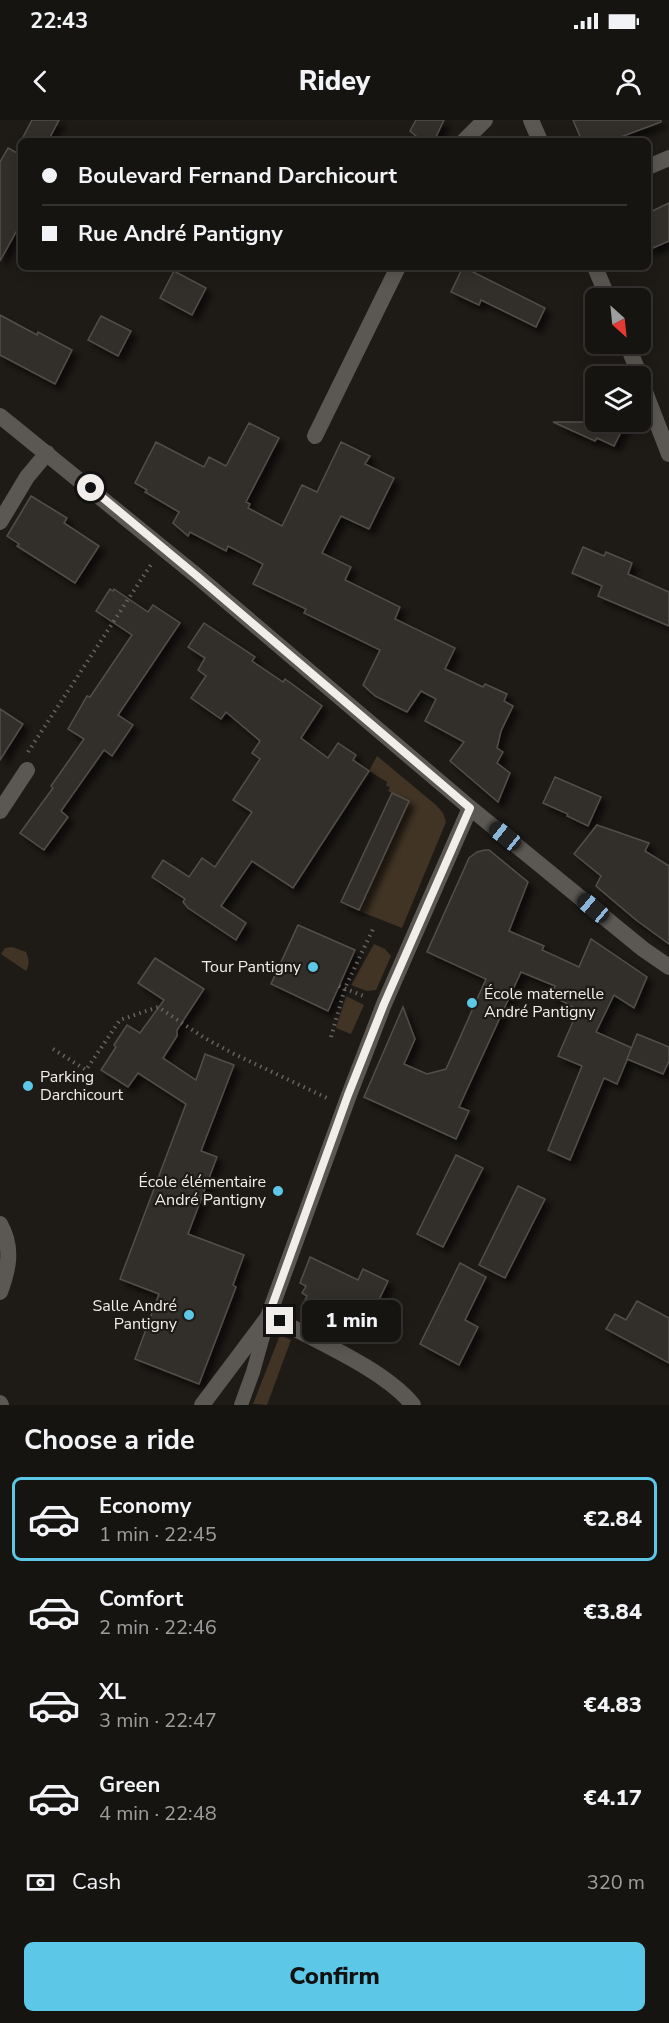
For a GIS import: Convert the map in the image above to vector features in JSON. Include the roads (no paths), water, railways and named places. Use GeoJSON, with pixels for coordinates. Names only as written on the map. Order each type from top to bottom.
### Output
{"type":"FeatureCollection","features":[{"type":"Feature","properties":{"kind":"street"},"geometry":{"type":"LineString","coordinates":[[467,138],[485,120]]}},
{"type":"Feature","properties":{"kind":"street"},"geometry":{"type":"LineString","coordinates":[[531,120],[539,138]]}},
{"type":"Feature","properties":{"kind":"street"},"geometry":{"type":"LineString","coordinates":[[651,166],[669,158]]}},
{"type":"Feature","properties":{"kind":"street"},"geometry":{"type":"LineString","coordinates":[[315,436],[397,270]]}},
{"type":"Feature","properties":{"kind":"street"},"geometry":{"type":"LineString","coordinates":[[596,270],[604,288]]}},
{"type":"Feature","properties":{"kind":"street"},"geometry":{"type":"LineString","coordinates":[[651,407],[669,454]]}},
{"type":"Feature","properties":{"kind":"street"},"geometry":{"type":"LineString","coordinates":[[0,416],[162,547],[470,808],[643,950],[669,967]]}},
{"type":"Feature","properties":{"kind":"street"},"geometry":{"type":"LineString","coordinates":[[0,522],[27,477],[47,453]]}},
{"type":"Feature","properties":{"kind":"street"},"geometry":{"type":"LineString","coordinates":[[0,811],[27,770]]}},
{"type":"Feature","properties":{"kind":"street"},"geometry":{"type":"LineString","coordinates":[[202,1405],[268,1317],[344,1106],[384,1004],[470,808]]}},
{"type":"Feature","properties":{"kind":"street"},"geometry":{"type":"LineString","coordinates":[[0,1224],[8,1243],[9,1260],[0,1292]]}},
{"type":"Feature","properties":{"kind":"street"},"geometry":{"type":"LineString","coordinates":[[268,1317],[280,1321],[365,1367],[395,1386],[413,1405]]}},
{"type":"Feature","properties":{"kind":"lane"},"geometry":{"type":"LineString","coordinates":[[241,1405],[268,1317]]}},
{"type":"Feature","properties":{"kind":"place","name":"Tour Pantigny"},"geometry":{"type":"Point","coordinates":[313,967]}},
{"type":"Feature","properties":{"kind":"place","name":"École maternelle André Pantigny"},"geometry":{"type":"Point","coordinates":[472,1003]}},
{"type":"Feature","properties":{"kind":"place","name":"Parking Darchicourt"},"geometry":{"type":"Point","coordinates":[28,1086]}},
{"type":"Feature","properties":{"kind":"place","name":"École élémentaire André Pantigny"},"geometry":{"type":"Point","coordinates":[278,1191]}},
{"type":"Feature","properties":{"kind":"place","name":"Salle André Pantigny"},"geometry":{"type":"Point","coordinates":[189,1315]}}]}
